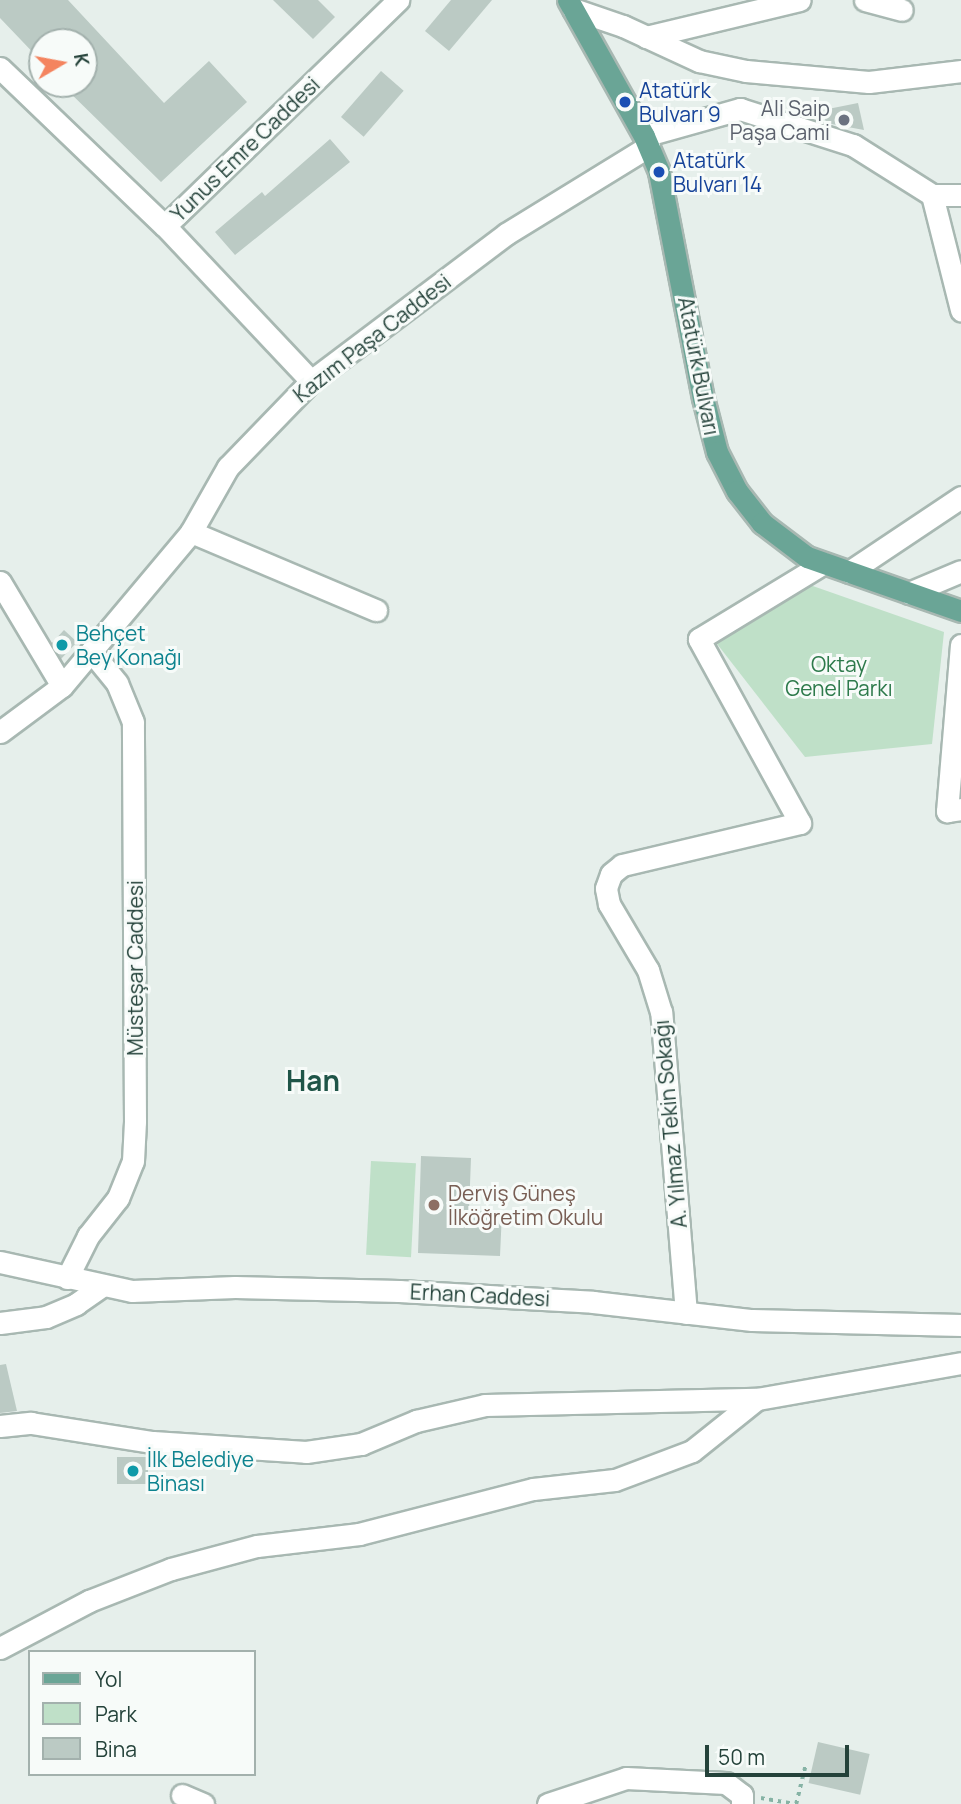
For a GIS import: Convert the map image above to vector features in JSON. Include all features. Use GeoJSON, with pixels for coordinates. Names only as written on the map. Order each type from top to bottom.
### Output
{"type":"FeatureCollection","features":[{"type":"Feature","properties":{"kind":"main road","name":"Atatürk Bulvarı"},"geometry":{"type":"LineString","coordinates":[[571,5],[647,141],[665,192],[703,398],[726,472],[750,509],[776,536],[824,563],[961,611]]}},
{"type":"Feature","properties":{"kind":"street","name":"Yunus Emre Caddesi"},"geometry":{"type":"LineString","coordinates":[[0,68],[165,226],[398,0]]}},
{"type":"Feature","properties":{"kind":"street"},"geometry":{"type":"LineString","coordinates":[[646,37],[800,0]]}},
{"type":"Feature","properties":{"kind":"street"},"geometry":{"type":"LineString","coordinates":[[865,0],[902,10]]}},
{"type":"Feature","properties":{"kind":"street"},"geometry":{"type":"LineString","coordinates":[[571,5],[699,61],[794,78],[895,82],[961,71]]}},
{"type":"Feature","properties":{"kind":"street","name":"Kazım Paşa Caddesi"},"geometry":{"type":"LineString","coordinates":[[0,732],[62,686],[191,532],[228,467],[311,381],[506,234],[647,141],[740,109],[853,145],[932,195]]}},
{"type":"Feature","properties":{"kind":"street"},"geometry":{"type":"LineString","coordinates":[[961,195],[932,195],[961,310]]}},
{"type":"Feature","properties":{"kind":"street"},"geometry":{"type":"LineString","coordinates":[[165,226],[311,381]]}},
{"type":"Feature","properties":{"kind":"street"},"geometry":{"type":"LineString","coordinates":[[849,572],[961,497]]}},
{"type":"Feature","properties":{"kind":"street"},"geometry":{"type":"LineString","coordinates":[[191,532],[376,610]]}},
{"type":"Feature","properties":{"kind":"street","name":"A. Yılmaz Tekin Sokağı"},"geometry":{"type":"LineString","coordinates":[[686,1313],[661,1012],[648,970],[609,904],[606,888],[611,874],[622,865],[800,824],[699,639],[824,563]]}},
{"type":"Feature","properties":{"kind":"street"},"geometry":{"type":"LineString","coordinates":[[909,593],[961,571]]}},
{"type":"Feature","properties":{"kind":"street"},"geometry":{"type":"LineString","coordinates":[[0,582],[62,686]]}},
{"type":"Feature","properties":{"kind":"street"},"geometry":{"type":"LineString","coordinates":[[961,645],[947,811],[961,809]]}},
{"type":"Feature","properties":{"kind":"street","name":"Müsteşar Caddesi"},"geometry":{"type":"LineString","coordinates":[[67,1278],[88,1236],[118,1198],[133,1161],[135,1121],[133,722],[117,683],[91,651]]}},
{"type":"Feature","properties":{"kind":"street","name":"Erhan Caddesi"},"geometry":{"type":"LineString","coordinates":[[0,1262],[132,1291],[235,1287],[399,1291],[593,1302],[752,1320],[961,1325]]}},
{"type":"Feature","properties":{"kind":"street"},"geometry":{"type":"LineString","coordinates":[[0,1323],[46,1317],[76,1304],[103,1285]]}},
{"type":"Feature","properties":{"kind":"street"},"geometry":{"type":"LineString","coordinates":[[0,1426],[31,1423],[178,1445],[306,1452],[361,1444],[416,1421],[485,1405],[757,1399],[961,1363]]}},
{"type":"Feature","properties":{"kind":"street"},"geometry":{"type":"LineString","coordinates":[[0,1648],[89,1601],[171,1569],[257,1546],[359,1534],[533,1489],[615,1480],[692,1451],[757,1399]]}},
{"type":"Feature","properties":{"kind":"street"},"geometry":{"type":"LineString","coordinates":[[548,1804],[626,1778],[726,1783],[742,1799]]}},
{"type":"Feature","properties":{"kind":"street"},"geometry":{"type":"LineString","coordinates":[[182,1795],[203,1804]]}},
{"type":"Feature","properties":{"kind":"path"},"geometry":{"type":"LineString","coordinates":[[742,1799],[796,1804],[806,1763]]}},
{"type":"Feature","properties":{"kind":"green space","name":"Oktay Genel Parkı"},"geometry":{"type":"Polygon","coordinates":[[[810,585],[944,632],[932,744],[805,757],[714,640],[810,585]]]}},
{"type":"Feature","properties":{"kind":"green space"},"geometry":{"type":"Polygon","coordinates":[[[371,1161],[416,1163],[411,1257],[366,1255],[371,1161]]]}},
{"type":"Feature","properties":{"kind":"building"},"geometry":{"type":"Polygon","coordinates":[[[0,0],[68,0],[94,28],[28,28],[28,47],[0,18],[0,0]]]}},
{"type":"Feature","properties":{"kind":"building"},"geometry":{"type":"Polygon","coordinates":[[[273,0],[318,0],[335,17],[313,39],[273,0]]]}},
{"type":"Feature","properties":{"kind":"building"},"geometry":{"type":"Polygon","coordinates":[[[451,0],[492,0],[449,51],[425,31],[451,0]]]}},
{"type":"Feature","properties":{"kind":"building"},"geometry":{"type":"Polygon","coordinates":[[[98,32],[164,103],[209,61],[247,102],[161,182],[75,98],[98,98],[98,32]]]}},
{"type":"Feature","properties":{"kind":"building"},"geometry":{"type":"Polygon","coordinates":[[[381,71],[404,91],[364,137],[341,117],[381,71]]]}},
{"type":"Feature","properties":{"kind":"building","name":"Ali Saip Paşa Cami"},"geometry":{"type":"Polygon","coordinates":[[[858,103],[864,130],[826,123],[823,110],[858,103]]]}},
{"type":"Feature","properties":{"kind":"building"},"geometry":{"type":"Polygon","coordinates":[[[330,139],[350,162],[235,255],[215,232],[262,192],[265,196],[330,139]]]}},
{"type":"Feature","properties":{"kind":"building","name":"Behçet Bey Konağı"},"geometry":{"type":"Polygon","coordinates":[[[64,630],[77,642],[61,659],[52,643],[64,630]]]}},
{"type":"Feature","properties":{"kind":"building"},"geometry":{"type":"Polygon","coordinates":[[[421,1156],[471,1158],[469,1211],[502,1212],[500,1256],[418,1253],[421,1156]]]}},
{"type":"Feature","properties":{"kind":"building"},"geometry":{"type":"Polygon","coordinates":[[[6,1364],[17,1411],[0,1413],[0,1365],[6,1364]]]}},
{"type":"Feature","properties":{"kind":"building","name":"İlk Belediye Binası"},"geometry":{"type":"Polygon","coordinates":[[[117,1457],[148,1457],[148,1484],[117,1484],[117,1457]]]}},
{"type":"Feature","properties":{"kind":"building"},"geometry":{"type":"Polygon","coordinates":[[[818,1742],[870,1754],[860,1795],[809,1783],[818,1742]]]}},
{"type":"Feature","properties":{"kind":"place","name":"Atatürk Bulvarı 9"},"geometry":{"type":"Point","coordinates":[625,102]}},
{"type":"Feature","properties":{"kind":"place","name":"Ali Saip Paşa Cami"},"geometry":{"type":"Point","coordinates":[844,120]}},
{"type":"Feature","properties":{"kind":"place","name":"Atatürk Bulvarı 14"},"geometry":{"type":"Point","coordinates":[659,172]}},
{"type":"Feature","properties":{"kind":"place","name":"Behçet Bey Konağı"},"geometry":{"type":"Point","coordinates":[62,645]}},
{"type":"Feature","properties":{"kind":"place","name":"Derviş Güneş İlköğretim Okulu"},"geometry":{"type":"Point","coordinates":[434,1205]}},
{"type":"Feature","properties":{"kind":"place","name":"İlk Belediye Binası"},"geometry":{"type":"Point","coordinates":[133,1471]}},
{"type":"Feature","properties":{"kind":"district","name":"Han"},"geometry":{"type":"Point","coordinates":[313,1080]}}]}
